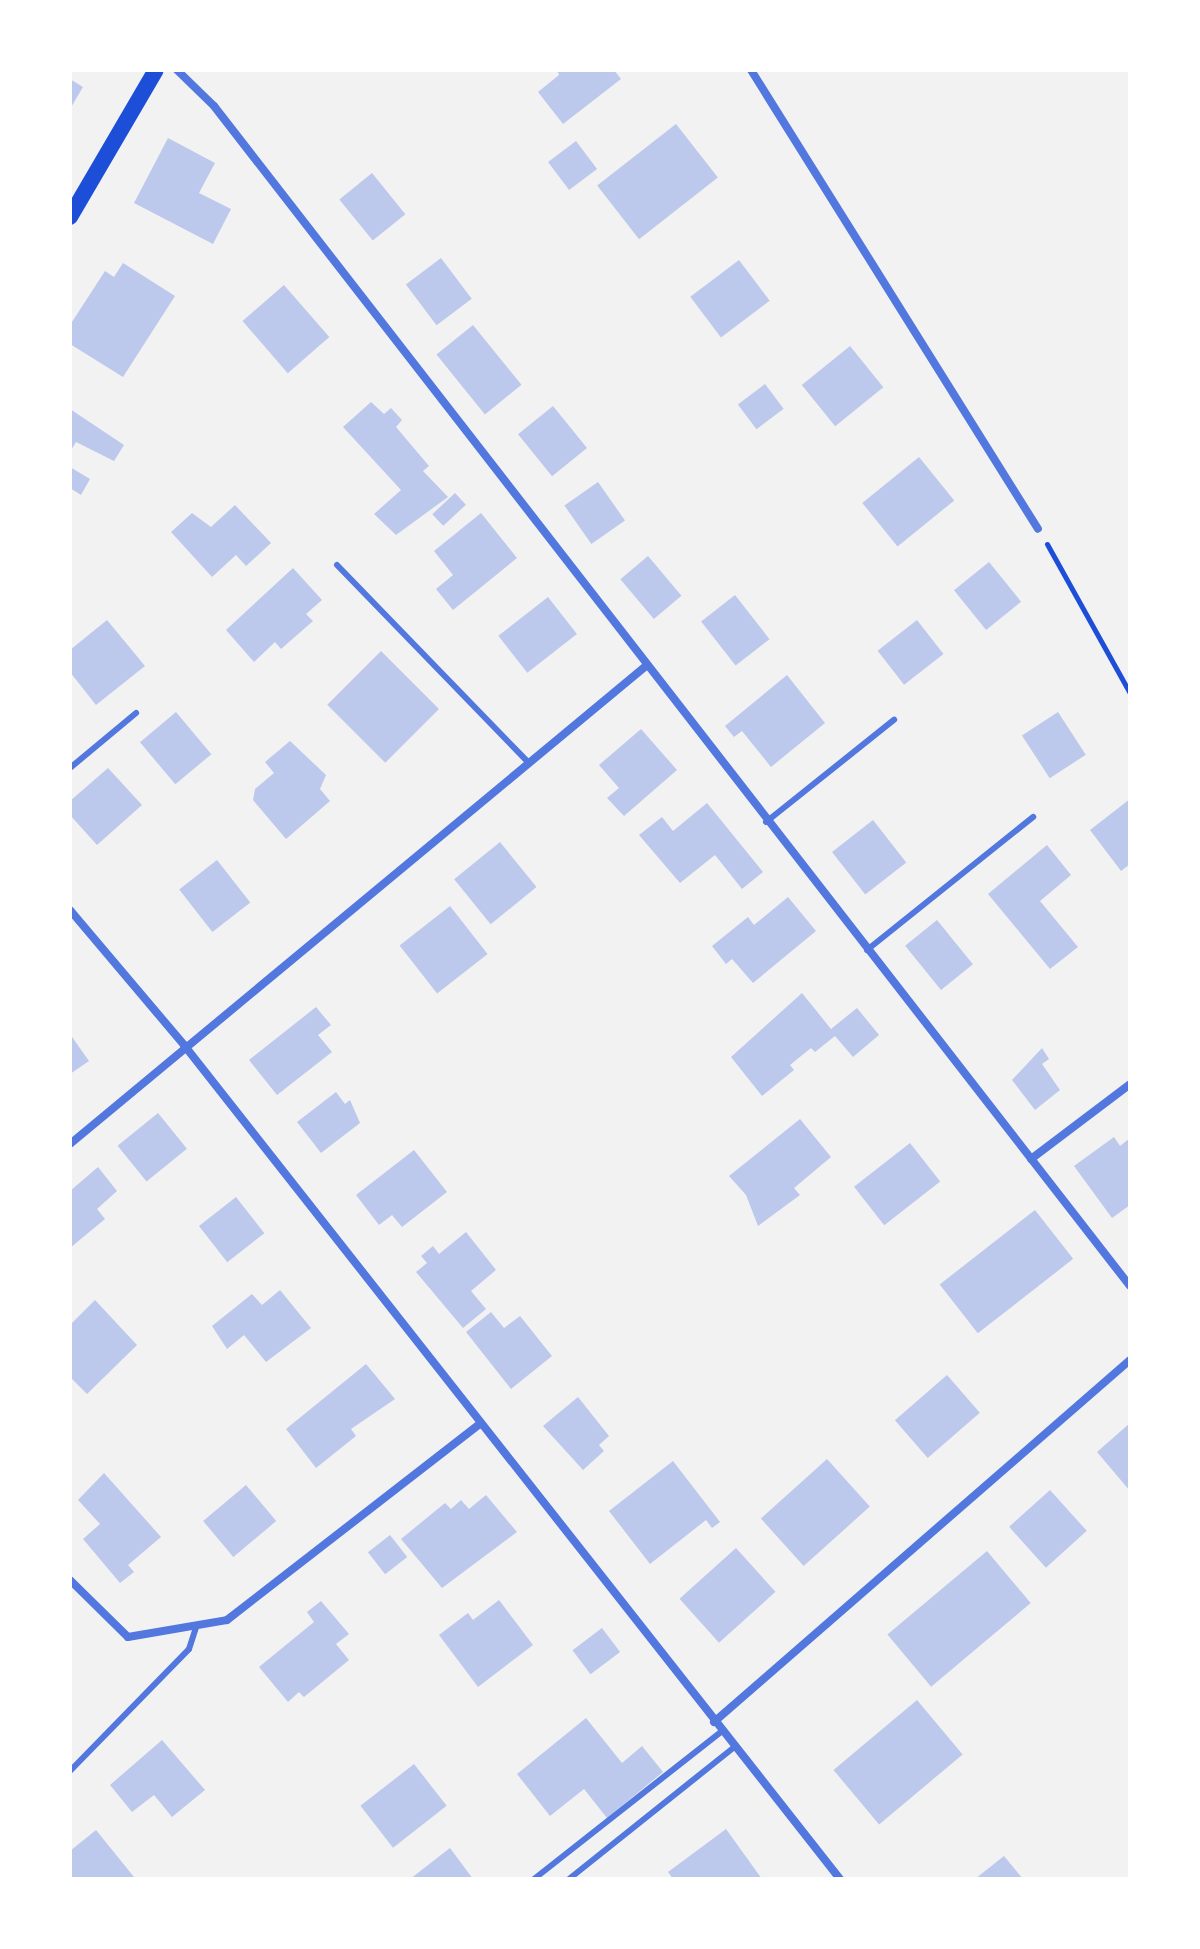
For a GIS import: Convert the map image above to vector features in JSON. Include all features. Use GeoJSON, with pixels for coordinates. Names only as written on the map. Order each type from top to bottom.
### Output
{"type":"FeatureCollection","features":[{"type":"Feature","properties":{"kind":"main road"},"geometry":{"type":"LineString","coordinates":[[70,217],[156,70]]}},
{"type":"Feature","properties":{"kind":"street"},"geometry":{"type":"LineString","coordinates":[[177,70],[214,106],[766,822],[1130,1286]]}},
{"type":"Feature","properties":{"kind":"street"},"geometry":{"type":"LineString","coordinates":[[751,70],[1038,529]]}},
{"type":"Feature","properties":{"kind":"street"},"geometry":{"type":"LineString","coordinates":[[70,1144],[184,1045],[646,666]]}},
{"type":"Feature","properties":{"kind":"street"},"geometry":{"type":"LineString","coordinates":[[70,910],[184,1045],[733,1748],[840,1879]]}},
{"type":"Feature","properties":{"kind":"street"},"geometry":{"type":"LineString","coordinates":[[1031,1159],[1130,1084]]}},
{"type":"Feature","properties":{"kind":"street"},"geometry":{"type":"LineString","coordinates":[[714,1722],[1130,1360]]}},
{"type":"Feature","properties":{"kind":"street"},"geometry":{"type":"LineString","coordinates":[[70,1580],[128,1637],[196,1628],[227,1620],[481,1423]]}},
{"type":"Feature","properties":{"kind":"lane"},"geometry":{"type":"LineString","coordinates":[[337,565],[529,763]]}},
{"type":"Feature","properties":{"kind":"lane"},"geometry":{"type":"LineString","coordinates":[[70,768],[136,713]]}},
{"type":"Feature","properties":{"kind":"lane"},"geometry":{"type":"LineString","coordinates":[[766,822],[894,720]]}},
{"type":"Feature","properties":{"kind":"lane"},"geometry":{"type":"LineString","coordinates":[[866,950],[1033,817]]}},
{"type":"Feature","properties":{"kind":"lane"},"geometry":{"type":"LineString","coordinates":[[70,1771],[189,1649],[196,1628]]}},
{"type":"Feature","properties":{"kind":"lane"},"geometry":{"type":"LineString","coordinates":[[534,1879],[721,1732]]}},
{"type":"Feature","properties":{"kind":"lane"},"geometry":{"type":"LineString","coordinates":[[569,1879],[733,1748]]}},
{"type":"Feature","properties":{"kind":"path"},"geometry":{"type":"LineString","coordinates":[[1038,529],[1130,693]]}},
{"type":"Feature","properties":{"kind":"building"},"geometry":{"type":"Polygon","coordinates":[[[557,70],[614,70],[621,79],[563,124],[538,92],[559,75],[557,70]]]}},
{"type":"Feature","properties":{"kind":"building"},"geometry":{"type":"Polygon","coordinates":[[[70,79],[83,87],[70,109],[70,79]]]}},
{"type":"Feature","properties":{"kind":"building"},"geometry":{"type":"Polygon","coordinates":[[[676,124],[718,178],[639,239],[597,186],[676,124]]]}},
{"type":"Feature","properties":{"kind":"building"},"geometry":{"type":"Polygon","coordinates":[[[168,138],[215,163],[199,193],[231,209],[213,244],[134,203],[168,138]]]}},
{"type":"Feature","properties":{"kind":"building"},"geometry":{"type":"Polygon","coordinates":[[[576,141],[597,169],[569,190],[548,162],[576,141]]]}},
{"type":"Feature","properties":{"kind":"building"},"geometry":{"type":"Polygon","coordinates":[[[372,173],[405,214],[373,241],[339,199],[372,173]]]}},
{"type":"Feature","properties":{"kind":"building"},"geometry":{"type":"Polygon","coordinates":[[[441,258],[472,299],[437,325],[406,284],[441,258]]]}},
{"type":"Feature","properties":{"kind":"building"},"geometry":{"type":"Polygon","coordinates":[[[739,260],[770,301],[721,337],[690,297],[739,260]]]}},
{"type":"Feature","properties":{"kind":"building"},"geometry":{"type":"Polygon","coordinates":[[[123,263],[175,296],[123,377],[70,344],[70,325],[105,271],[114,277],[123,263]]]}},
{"type":"Feature","properties":{"kind":"building"},"geometry":{"type":"Polygon","coordinates":[[[284,285],[329,337],[288,373],[242,321],[284,285]]]}},
{"type":"Feature","properties":{"kind":"building"},"geometry":{"type":"Polygon","coordinates":[[[473,325],[521,385],[485,414],[436,355],[473,325]]]}},
{"type":"Feature","properties":{"kind":"building"},"geometry":{"type":"Polygon","coordinates":[[[850,346],[883,387],[835,426],[802,385],[850,346]]]}},
{"type":"Feature","properties":{"kind":"building"},"geometry":{"type":"Polygon","coordinates":[[[765,384],[784,409],[757,429],[738,404],[765,384]]]}},
{"type":"Feature","properties":{"kind":"building"},"geometry":{"type":"Polygon","coordinates":[[[371,402],[384,414],[391,408],[402,420],[396,427],[429,466],[423,471],[448,497],[396,535],[374,514],[401,490],[343,427],[371,402]]]}},
{"type":"Feature","properties":{"kind":"building"},"geometry":{"type":"Polygon","coordinates":[[[553,406],[587,448],[552,476],[518,434],[553,406]]]}},
{"type":"Feature","properties":{"kind":"building"},"geometry":{"type":"Polygon","coordinates":[[[70,409],[124,445],[114,461],[76,442],[70,452],[70,409]]]}},
{"type":"Feature","properties":{"kind":"building"},"geometry":{"type":"Polygon","coordinates":[[[919,457],[954,501],[898,546],[862,503],[919,457]]]}},
{"type":"Feature","properties":{"kind":"building"},"geometry":{"type":"Polygon","coordinates":[[[70,467],[90,479],[81,495],[70,488],[70,467]]]}},
{"type":"Feature","properties":{"kind":"building"},"geometry":{"type":"Polygon","coordinates":[[[598,482],[625,521],[591,544],[564,506],[598,482]]]}},
{"type":"Feature","properties":{"kind":"building"},"geometry":{"type":"Polygon","coordinates":[[[455,493],[466,505],[443,526],[432,514],[455,493]]]}},
{"type":"Feature","properties":{"kind":"building"},"geometry":{"type":"Polygon","coordinates":[[[235,505],[271,543],[246,566],[236,555],[212,577],[171,532],[192,513],[211,527],[235,505]]]}},
{"type":"Feature","properties":{"kind":"building"},"geometry":{"type":"Polygon","coordinates":[[[481,513],[517,558],[453,610],[436,589],[453,575],[434,551],[481,513]]]}},
{"type":"Feature","properties":{"kind":"building"},"geometry":{"type":"Polygon","coordinates":[[[648,556],[681,596],[654,619],[620,579],[648,556]]]}},
{"type":"Feature","properties":{"kind":"building"},"geometry":{"type":"Polygon","coordinates":[[[989,562],[1021,602],[986,630],[954,590],[989,562]]]}},
{"type":"Feature","properties":{"kind":"building"},"geometry":{"type":"Polygon","coordinates":[[[293,568],[322,600],[306,614],[313,621],[281,649],[275,642],[254,662],[226,630],[293,568]]]}},
{"type":"Feature","properties":{"kind":"building"},"geometry":{"type":"Polygon","coordinates":[[[735,595],[769,639],[736,666],[701,621],[735,595]]]}},
{"type":"Feature","properties":{"kind":"building"},"geometry":{"type":"Polygon","coordinates":[[[548,597],[577,634],[527,673],[498,636],[548,597]]]}},
{"type":"Feature","properties":{"kind":"building"},"geometry":{"type":"Polygon","coordinates":[[[107,620],[145,666],[96,705],[70,672],[70,650],[107,620]]]}},
{"type":"Feature","properties":{"kind":"building"},"geometry":{"type":"Polygon","coordinates":[[[917,620],[943,654],[904,685],[878,651],[917,620]]]}},
{"type":"Feature","properties":{"kind":"building"},"geometry":{"type":"Polygon","coordinates":[[[381,651],[439,709],[385,763],[327,705],[381,651]]]}},
{"type":"Feature","properties":{"kind":"building"},"geometry":{"type":"Polygon","coordinates":[[[787,675],[825,723],[771,767],[742,731],[734,737],[725,726],[787,675]]]}},
{"type":"Feature","properties":{"kind":"building"},"geometry":{"type":"Polygon","coordinates":[[[176,712],[211,754],[175,784],[140,742],[176,712]]]}},
{"type":"Feature","properties":{"kind":"building"},"geometry":{"type":"Polygon","coordinates":[[[1058,712],[1086,755],[1050,778],[1022,735],[1058,712]]]}},
{"type":"Feature","properties":{"kind":"building"},"geometry":{"type":"Polygon","coordinates":[[[641,729],[677,770],[624,816],[607,798],[619,788],[599,765],[641,729]]]}},
{"type":"Feature","properties":{"kind":"building"},"geometry":{"type":"Polygon","coordinates":[[[290,741],[326,775],[320,789],[330,801],[286,839],[253,800],[255,789],[274,773],[265,762],[290,741]]]}},
{"type":"Feature","properties":{"kind":"building"},"geometry":{"type":"Polygon","coordinates":[[[108,768],[142,805],[97,845],[70,815],[70,801],[108,768]]]}},
{"type":"Feature","properties":{"kind":"building"},"geometry":{"type":"Polygon","coordinates":[[[1130,799],[1130,864],[1121,871],[1090,830],[1130,799]]]}},
{"type":"Feature","properties":{"kind":"building"},"geometry":{"type":"Polygon","coordinates":[[[707,803],[763,872],[742,889],[715,855],[680,883],[639,835],[662,817],[673,831],[707,803]]]}},
{"type":"Feature","properties":{"kind":"building"},"geometry":{"type":"Polygon","coordinates":[[[873,820],[906,863],[865,895],[832,852],[873,820]]]}},
{"type":"Feature","properties":{"kind":"building"},"geometry":{"type":"Polygon","coordinates":[[[500,842],[537,887],[491,924],[454,879],[500,842]]]}},
{"type":"Feature","properties":{"kind":"building"},"geometry":{"type":"Polygon","coordinates":[[[1047,845],[1071,875],[1040,901],[1078,947],[1050,969],[988,894],[1047,845]]]}},
{"type":"Feature","properties":{"kind":"building"},"geometry":{"type":"Polygon","coordinates":[[[217,860],[250,903],[212,932],[179,890],[217,860]]]}},
{"type":"Feature","properties":{"kind":"building"},"geometry":{"type":"Polygon","coordinates":[[[788,897],[816,931],[753,983],[732,959],[726,964],[712,946],[748,917],[754,925],[788,897]]]}},
{"type":"Feature","properties":{"kind":"building"},"geometry":{"type":"Polygon","coordinates":[[[450,906],[488,954],[437,993],[400,945],[450,906]]]}},
{"type":"Feature","properties":{"kind":"building"},"geometry":{"type":"Polygon","coordinates":[[[937,920],[973,964],[941,990],[905,946],[937,920]]]}},
{"type":"Feature","properties":{"kind":"building"},"geometry":{"type":"Polygon","coordinates":[[[802,993],[831,1029],[857,1008],[879,1035],[853,1057],[835,1036],[815,1052],[811,1048],[790,1065],[794,1070],[762,1096],[731,1057],[802,993]]]}},
{"type":"Feature","properties":{"kind":"building"},"geometry":{"type":"Polygon","coordinates":[[[316,1007],[331,1025],[318,1035],[332,1052],[277,1095],[249,1060],[316,1007]]]}},
{"type":"Feature","properties":{"kind":"building"},"geometry":{"type":"Polygon","coordinates":[[[70,1034],[89,1061],[70,1074],[70,1034]]]}},
{"type":"Feature","properties":{"kind":"building"},"geometry":{"type":"Polygon","coordinates":[[[1042,1048],[1049,1059],[1042,1064],[1060,1090],[1035,1110],[1012,1080],[1042,1048]]]}},
{"type":"Feature","properties":{"kind":"building"},"geometry":{"type":"Polygon","coordinates":[[[336,1092],[345,1104],[350,1100],[360,1123],[321,1153],[297,1122],[336,1092]]]}},
{"type":"Feature","properties":{"kind":"building"},"geometry":{"type":"Polygon","coordinates":[[[158,1113],[187,1149],[147,1181],[118,1146],[158,1113]]]}},
{"type":"Feature","properties":{"kind":"building"},"geometry":{"type":"Polygon","coordinates":[[[800,1119],[831,1157],[794,1188],[800,1195],[758,1226],[746,1195],[729,1176],[800,1119]]]}},
{"type":"Feature","properties":{"kind":"building"},"geometry":{"type":"Polygon","coordinates":[[[1114,1137],[1120,1146],[1130,1138],[1130,1205],[1112,1218],[1074,1166],[1114,1137]]]}},
{"type":"Feature","properties":{"kind":"building"},"geometry":{"type":"Polygon","coordinates":[[[910,1143],[940,1182],[884,1225],[854,1187],[910,1143]]]}},
{"type":"Feature","properties":{"kind":"building"},"geometry":{"type":"Polygon","coordinates":[[[414,1150],[447,1192],[402,1227],[392,1215],[379,1225],[356,1195],[414,1150]]]}},
{"type":"Feature","properties":{"kind":"building"},"geometry":{"type":"Polygon","coordinates":[[[98,1167],[117,1191],[97,1209],[105,1219],[70,1248],[70,1191],[98,1167]]]}},
{"type":"Feature","properties":{"kind":"building"},"geometry":{"type":"Polygon","coordinates":[[[236,1197],[264,1233],[227,1262],[199,1226],[236,1197]]]}},
{"type":"Feature","properties":{"kind":"building"},"geometry":{"type":"Polygon","coordinates":[[[1035,1210],[1073,1259],[978,1333],[940,1284],[1035,1210]]]}},
{"type":"Feature","properties":{"kind":"building"},"geometry":{"type":"Polygon","coordinates":[[[466,1232],[496,1270],[471,1291],[486,1309],[463,1328],[416,1272],[427,1263],[421,1256],[433,1246],[439,1254],[466,1232]]]}},
{"type":"Feature","properties":{"kind":"building"},"geometry":{"type":"Polygon","coordinates":[[[280,1290],[311,1328],[266,1362],[244,1335],[227,1349],[212,1326],[252,1294],[262,1305],[280,1290]]]}},
{"type":"Feature","properties":{"kind":"building"},"geometry":{"type":"Polygon","coordinates":[[[95,1300],[137,1345],[87,1394],[70,1377],[70,1325],[95,1300]]]}},
{"type":"Feature","properties":{"kind":"building"},"geometry":{"type":"Polygon","coordinates":[[[491,1312],[504,1328],[520,1316],[552,1356],[511,1389],[466,1332],[491,1312]]]}},
{"type":"Feature","properties":{"kind":"building"},"geometry":{"type":"Polygon","coordinates":[[[366,1364],[395,1399],[351,1429],[356,1436],[316,1468],[286,1429],[366,1364]]]}},
{"type":"Feature","properties":{"kind":"building"},"geometry":{"type":"Polygon","coordinates":[[[947,1375],[980,1413],[928,1458],[895,1420],[947,1375]]]}},
{"type":"Feature","properties":{"kind":"building"},"geometry":{"type":"Polygon","coordinates":[[[578,1397],[609,1436],[599,1445],[604,1451],[583,1470],[543,1426],[578,1397]]]}},
{"type":"Feature","properties":{"kind":"building"},"geometry":{"type":"Polygon","coordinates":[[[1130,1423],[1130,1491],[1097,1452],[1130,1423]]]}},
{"type":"Feature","properties":{"kind":"building"},"geometry":{"type":"Polygon","coordinates":[[[827,1459],[870,1507],[804,1566],[761,1519],[827,1459]]]}},
{"type":"Feature","properties":{"kind":"building"},"geometry":{"type":"Polygon","coordinates":[[[673,1461],[720,1522],[712,1528],[706,1520],[650,1564],[609,1511],[673,1461]]]}},
{"type":"Feature","properties":{"kind":"building"},"geometry":{"type":"Polygon","coordinates":[[[104,1473],[161,1537],[128,1565],[134,1572],[120,1583],[83,1539],[100,1524],[78,1500],[104,1473]]]}},
{"type":"Feature","properties":{"kind":"building"},"geometry":{"type":"Polygon","coordinates":[[[246,1485],[276,1521],[233,1557],[203,1521],[246,1485]]]}},
{"type":"Feature","properties":{"kind":"building"},"geometry":{"type":"Polygon","coordinates":[[[1050,1490],[1087,1531],[1046,1568],[1009,1527],[1050,1490]]]}},
{"type":"Feature","properties":{"kind":"building"},"geometry":{"type":"Polygon","coordinates":[[[486,1495],[517,1532],[442,1588],[401,1539],[445,1503],[451,1509],[461,1500],[469,1509],[486,1495]]]}},
{"type":"Feature","properties":{"kind":"building"},"geometry":{"type":"Polygon","coordinates":[[[390,1535],[407,1557],[385,1574],[368,1552],[390,1535]]]}},
{"type":"Feature","properties":{"kind":"building"},"geometry":{"type":"Polygon","coordinates":[[[736,1548],[775,1592],[719,1643],[680,1599],[736,1548]]]}},
{"type":"Feature","properties":{"kind":"building"},"geometry":{"type":"Polygon","coordinates":[[[987,1551],[1031,1603],[931,1687],[887,1635],[987,1551]]]}},
{"type":"Feature","properties":{"kind":"building"},"geometry":{"type":"Polygon","coordinates":[[[499,1600],[533,1645],[478,1687],[439,1635],[468,1613],[473,1620],[499,1600]]]}},
{"type":"Feature","properties":{"kind":"building"},"geometry":{"type":"Polygon","coordinates":[[[321,1601],[349,1634],[336,1644],[349,1660],[304,1697],[299,1692],[288,1702],[259,1667],[314,1622],[307,1612],[321,1601]]]}},
{"type":"Feature","properties":{"kind":"building"},"geometry":{"type":"Polygon","coordinates":[[[602,1628],[620,1652],[591,1674],[572,1650],[602,1628]]]}},
{"type":"Feature","properties":{"kind":"building"},"geometry":{"type":"Polygon","coordinates":[[[917,1700],[963,1754],[879,1824],[834,1770],[917,1700]]]}},
{"type":"Feature","properties":{"kind":"building"},"geometry":{"type":"Polygon","coordinates":[[[586,1718],[622,1763],[642,1746],[663,1772],[607,1818],[584,1789],[550,1816],[517,1774],[586,1718]]]}},
{"type":"Feature","properties":{"kind":"building"},"geometry":{"type":"Polygon","coordinates":[[[162,1740],[205,1790],[172,1817],[154,1795],[132,1812],[110,1785],[162,1740]]]}},
{"type":"Feature","properties":{"kind":"building"},"geometry":{"type":"Polygon","coordinates":[[[414,1764],[447,1806],[393,1848],[360,1806],[414,1764]]]}},
{"type":"Feature","properties":{"kind":"building"},"geometry":{"type":"Polygon","coordinates":[[[726,1829],[762,1879],[673,1879],[668,1872],[726,1829]]]}},
{"type":"Feature","properties":{"kind":"building"},"geometry":{"type":"Polygon","coordinates":[[[96,1830],[134,1877],[70,1879],[70,1851],[96,1830]]]}},
{"type":"Feature","properties":{"kind":"building"},"geometry":{"type":"Polygon","coordinates":[[[450,1848],[473,1879],[410,1879],[450,1848]]]}},
{"type":"Feature","properties":{"kind":"building"},"geometry":{"type":"Polygon","coordinates":[[[1004,1856],[1023,1879],[975,1879],[1004,1856]]]}}]}
